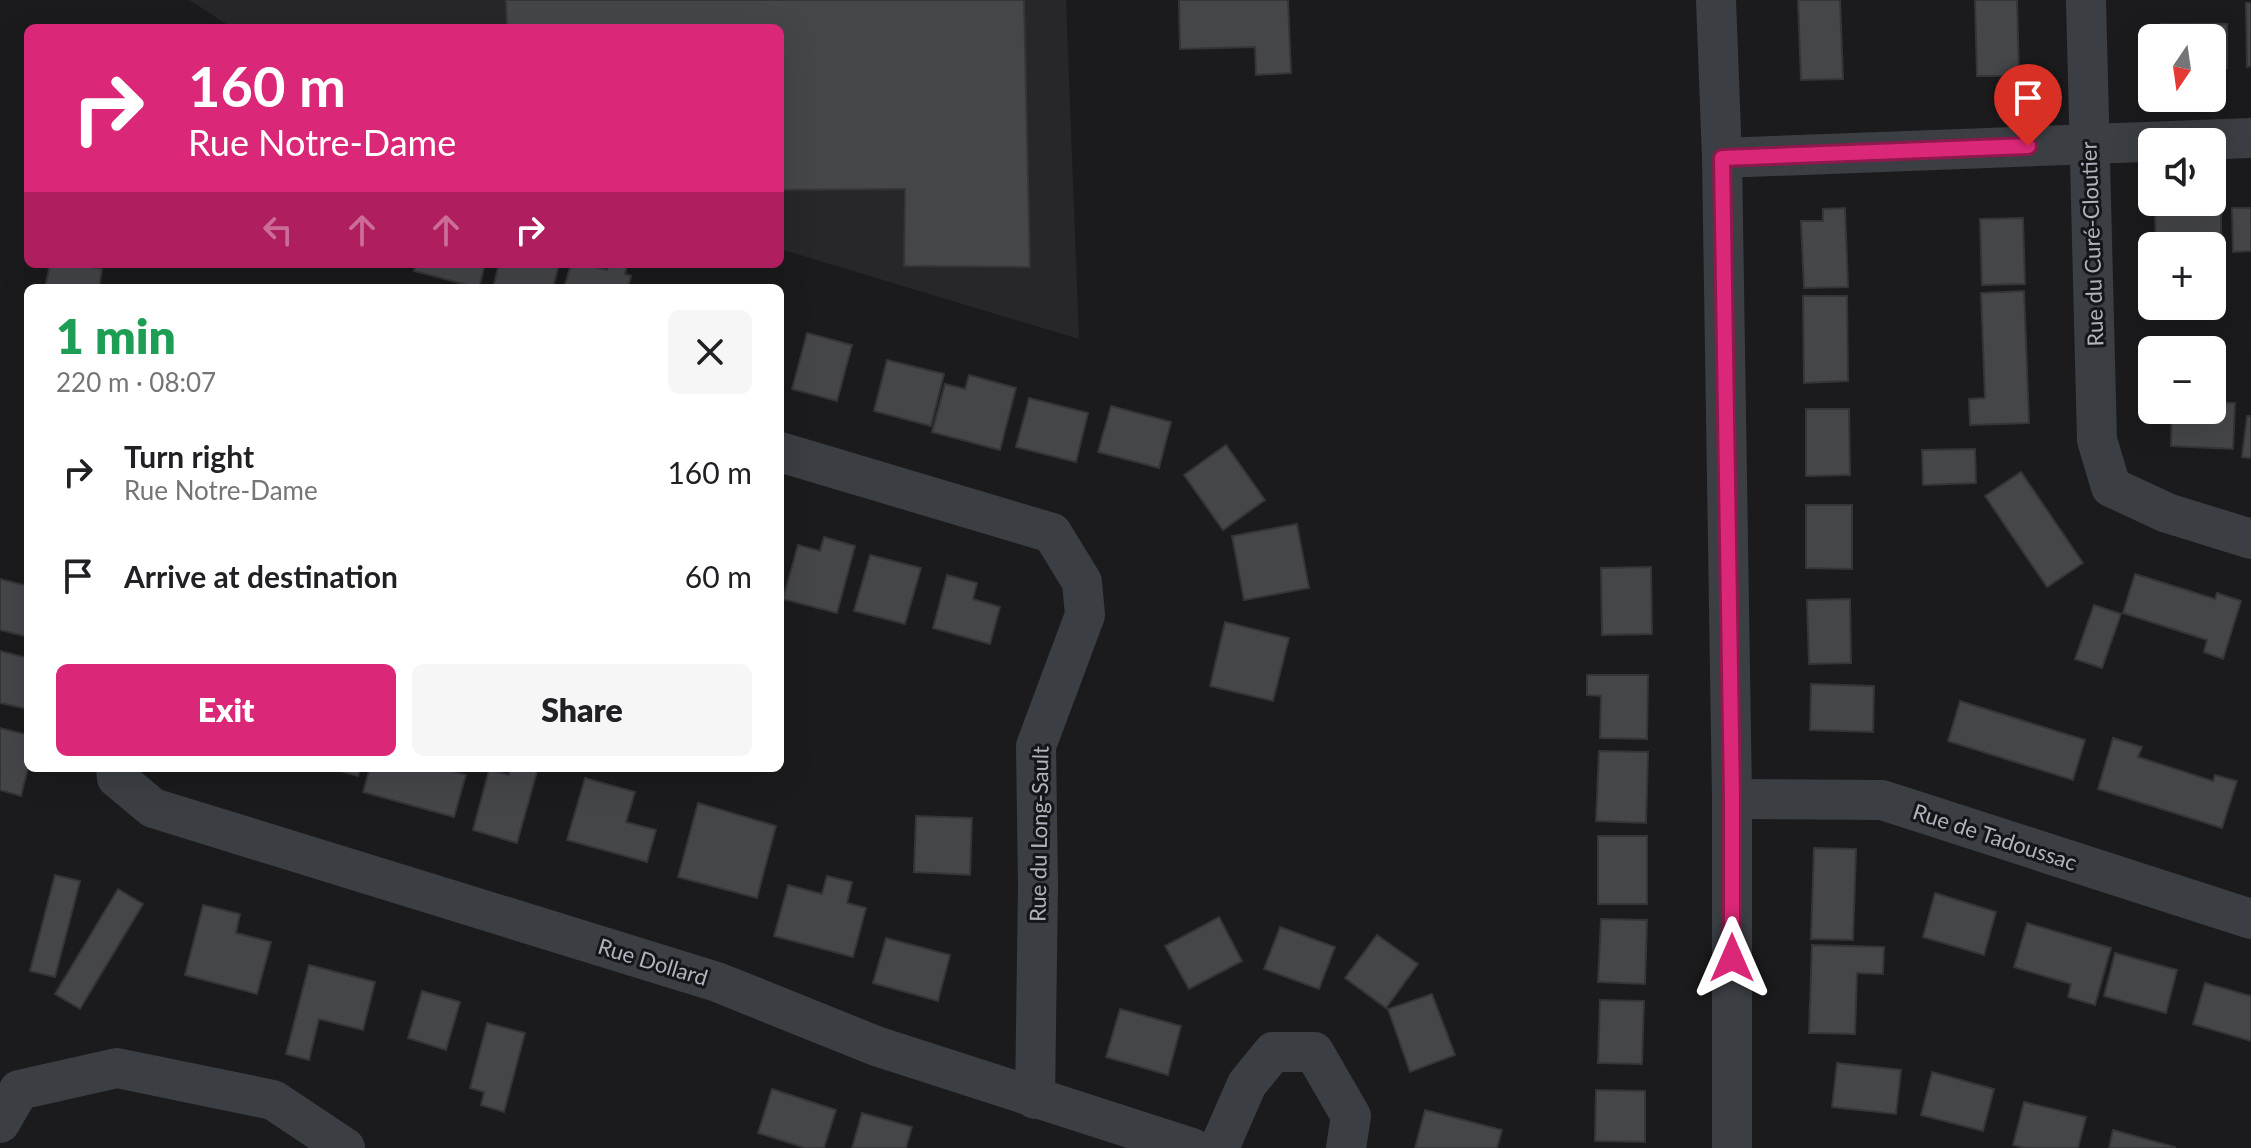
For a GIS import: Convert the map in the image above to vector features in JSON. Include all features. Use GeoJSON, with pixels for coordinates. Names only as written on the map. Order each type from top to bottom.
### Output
{"type":"FeatureCollection","features":[{"type":"Feature","properties":{"kind":"street"},"geometry":{"type":"LineString","coordinates":[[1716,0],[1722,158],[1732,799],[1732,1148]]}},
{"type":"Feature","properties":{"kind":"street","name":"Rue du Curé-Cloutier"},"geometry":{"type":"LineString","coordinates":[[2086,0],[2097,440],[2111,487],[2167,513],[2251,539]]}},
{"type":"Feature","properties":{"kind":"street"},"geometry":{"type":"LineString","coordinates":[[1722,158],[2251,138]]}},
{"type":"Feature","properties":{"kind":"street","name":"Rue du Long-Sault"},"geometry":{"type":"LineString","coordinates":[[784,453],[1052,533],[1082,582],[1085,615],[1036,746],[1035,1099]]}},
{"type":"Feature","properties":{"kind":"street","name":"Rue Dollard"},"geometry":{"type":"LineString","coordinates":[[117,773],[153,808],[717,982],[876,1046],[1192,1148]]}},
{"type":"Feature","properties":{"kind":"street","name":"Rue de Tadoussac"},"geometry":{"type":"LineString","coordinates":[[1732,799],[1882,800],[2251,919]]}},
{"type":"Feature","properties":{"kind":"street"},"geometry":{"type":"LineString","coordinates":[[1219,1148],[1247,1084],[1273,1052],[1314,1052],[1351,1116],[1346,1148]]}},
{"type":"Feature","properties":{"kind":"street"},"geometry":{"type":"LineString","coordinates":[[0,1123],[19,1090],[117,1068],[273,1100],[345,1148]]}},
{"type":"Feature","properties":{"kind":"shaded area"},"geometry":{"type":"Polygon","coordinates":[[[189,0],[1066,0],[1079,339],[784,250],[784,24],[227,24],[189,0]]]}},
{"type":"Feature","properties":{"kind":"building"},"geometry":{"type":"Polygon","coordinates":[[[506,0],[1024,0],[1030,267],[904,266],[905,189],[784,190],[784,24],[507,24],[506,0]]]}},
{"type":"Feature","properties":{"kind":"building"},"geometry":{"type":"Polygon","coordinates":[[[1179,0],[1288,0],[1291,73],[1256,75],[1255,47],[1180,49],[1179,0]]]}},
{"type":"Feature","properties":{"kind":"building"},"geometry":{"type":"Polygon","coordinates":[[[1798,0],[1840,0],[1843,79],[1801,80],[1798,0]]]}},
{"type":"Feature","properties":{"kind":"building"},"geometry":{"type":"Polygon","coordinates":[[[1975,0],[2017,0],[2019,76],[1977,76],[1975,0]]]}},
{"type":"Feature","properties":{"kind":"building"},"geometry":{"type":"Polygon","coordinates":[[[2246,3],[2251,3],[2251,66],[2247,67],[2246,3]]]}},
{"type":"Feature","properties":{"kind":"building"},"geometry":{"type":"Polygon","coordinates":[[[2226,24],[2227,24],[2226,68],[2226,24]]]}},
{"type":"Feature","properties":{"kind":"building"},"geometry":{"type":"Polygon","coordinates":[[[1845,208],[1848,287],[1804,288],[1801,221],[1823,221],[1823,209],[1845,208]]]}},
{"type":"Feature","properties":{"kind":"building"},"geometry":{"type":"Polygon","coordinates":[[[2232,208],[2251,208],[2251,251],[2233,252],[2232,208]]]}},
{"type":"Feature","properties":{"kind":"building"},"geometry":{"type":"Polygon","coordinates":[[[2155,216],[2221,216],[2221,232],[2156,232],[2155,216]]]}},
{"type":"Feature","properties":{"kind":"building"},"geometry":{"type":"Polygon","coordinates":[[[2023,218],[2025,284],[1982,285],[1980,219],[2023,218]]]}},
{"type":"Feature","properties":{"kind":"building"},"geometry":{"type":"Polygon","coordinates":[[[49,268],[102,269],[100,284],[46,284],[49,268]]]}},
{"type":"Feature","properties":{"kind":"building"},"geometry":{"type":"Polygon","coordinates":[[[415,268],[484,268],[480,284],[464,284],[414,271],[415,268]]]}},
{"type":"Feature","properties":{"kind":"building"},"geometry":{"type":"Polygon","coordinates":[[[498,268],[558,268],[554,284],[494,284],[498,268]]]}},
{"type":"Feature","properties":{"kind":"building"},"geometry":{"type":"Polygon","coordinates":[[[570,268],[626,268],[625,274],[631,276],[629,284],[565,284],[570,268]]]}},
{"type":"Feature","properties":{"kind":"building"},"geometry":{"type":"Polygon","coordinates":[[[2024,291],[2029,423],[1970,425],[1969,399],[1985,398],[1981,293],[2024,291]]]}},
{"type":"Feature","properties":{"kind":"building"},"geometry":{"type":"Polygon","coordinates":[[[1803,296],[1847,296],[1848,381],[1804,383],[1803,296]]]}},
{"type":"Feature","properties":{"kind":"building"},"geometry":{"type":"Polygon","coordinates":[[[807,333],[852,345],[837,401],[792,389],[807,333]]]}},
{"type":"Feature","properties":{"kind":"building"},"geometry":{"type":"Polygon","coordinates":[[[887,360],[944,374],[931,426],[874,411],[887,360]]]}},
{"type":"Feature","properties":{"kind":"building"},"geometry":{"type":"Polygon","coordinates":[[[969,375],[1016,388],[1000,450],[932,432],[945,384],[965,389],[969,375]]]}},
{"type":"Feature","properties":{"kind":"building"},"geometry":{"type":"Polygon","coordinates":[[[1029,398],[1088,413],[1076,462],[1016,447],[1029,398]]]}},
{"type":"Feature","properties":{"kind":"building"},"geometry":{"type":"Polygon","coordinates":[[[2226,403],[2235,403],[2233,449],[2171,446],[2172,424],[2226,424],[2226,403]]]}},
{"type":"Feature","properties":{"kind":"building"},"geometry":{"type":"Polygon","coordinates":[[[1111,406],[1171,422],[1159,468],[1098,452],[1111,406]]]}},
{"type":"Feature","properties":{"kind":"building"},"geometry":{"type":"Polygon","coordinates":[[[1806,409],[1849,409],[1850,475],[1806,476],[1806,409]]]}},
{"type":"Feature","properties":{"kind":"building"},"geometry":{"type":"Polygon","coordinates":[[[2247,416],[2251,416],[2251,458],[2242,457],[2247,416]]]}},
{"type":"Feature","properties":{"kind":"building"},"geometry":{"type":"Polygon","coordinates":[[[1226,445],[1265,500],[1223,530],[1184,475],[1226,445]]]}},
{"type":"Feature","properties":{"kind":"building"},"geometry":{"type":"Polygon","coordinates":[[[1975,449],[1976,483],[1923,485],[1922,450],[1975,449]]]}},
{"type":"Feature","properties":{"kind":"building"},"geometry":{"type":"Polygon","coordinates":[[[2021,472],[2083,563],[2047,587],[1985,496],[2021,472]]]}},
{"type":"Feature","properties":{"kind":"building"},"geometry":{"type":"Polygon","coordinates":[[[1806,505],[1852,505],[1852,569],[1806,568],[1806,505]]]}},
{"type":"Feature","properties":{"kind":"building"},"geometry":{"type":"Polygon","coordinates":[[[1297,524],[1309,588],[1244,600],[1232,536],[1297,524]]]}},
{"type":"Feature","properties":{"kind":"building"},"geometry":{"type":"Polygon","coordinates":[[[824,537],[855,546],[837,613],[784,599],[798,545],[820,551],[824,537]]]}},
{"type":"Feature","properties":{"kind":"building"},"geometry":{"type":"Polygon","coordinates":[[[870,555],[921,568],[905,624],[854,611],[870,555]]]}},
{"type":"Feature","properties":{"kind":"building"},"geometry":{"type":"Polygon","coordinates":[[[1651,567],[1652,634],[1602,635],[1601,568],[1651,567]]]}},
{"type":"Feature","properties":{"kind":"building"},"geometry":{"type":"Polygon","coordinates":[[[2135,574],[2215,599],[2217,593],[2241,601],[2223,659],[2204,652],[2207,640],[2123,613],[2135,574]]]}},
{"type":"Feature","properties":{"kind":"building"},"geometry":{"type":"Polygon","coordinates":[[[947,575],[977,583],[973,599],[1000,607],[990,644],[933,628],[947,575]]]}},
{"type":"Feature","properties":{"kind":"building"},"geometry":{"type":"Polygon","coordinates":[[[0,579],[24,585],[24,636],[0,630],[0,579]]]}},
{"type":"Feature","properties":{"kind":"building"},"geometry":{"type":"Polygon","coordinates":[[[1850,599],[1851,663],[1809,664],[1807,600],[1850,599]]]}},
{"type":"Feature","properties":{"kind":"building"},"geometry":{"type":"Polygon","coordinates":[[[2094,605],[2121,614],[2102,668],[2075,659],[2094,605]]]}},
{"type":"Feature","properties":{"kind":"building"},"geometry":{"type":"Polygon","coordinates":[[[1225,622],[1289,638],[1273,701],[1210,686],[1225,622]]]}},
{"type":"Feature","properties":{"kind":"building"},"geometry":{"type":"Polygon","coordinates":[[[0,651],[24,657],[24,708],[0,703],[0,651]]]}},
{"type":"Feature","properties":{"kind":"building"},"geometry":{"type":"Polygon","coordinates":[[[1587,675],[1648,675],[1647,739],[1600,738],[1601,696],[1587,695],[1587,675]]]}},
{"type":"Feature","properties":{"kind":"building"},"geometry":{"type":"Polygon","coordinates":[[[1811,684],[1874,686],[1873,732],[1810,730],[1811,684]]]}},
{"type":"Feature","properties":{"kind":"building"},"geometry":{"type":"Polygon","coordinates":[[[1960,701],[2085,740],[2073,780],[1948,741],[1960,701]]]}},
{"type":"Feature","properties":{"kind":"building"},"geometry":{"type":"Polygon","coordinates":[[[0,728],[24,734],[24,772],[27,772],[21,796],[0,790],[0,728]]]}},
{"type":"Feature","properties":{"kind":"building"},"geometry":{"type":"Polygon","coordinates":[[[2113,738],[2142,747],[2138,757],[2213,781],[2215,775],[2237,781],[2222,828],[2098,789],[2113,738]]]}},
{"type":"Feature","properties":{"kind":"building"},"geometry":{"type":"Polygon","coordinates":[[[1599,751],[1648,752],[1646,823],[1596,821],[1599,751]]]}},
{"type":"Feature","properties":{"kind":"building"},"geometry":{"type":"Polygon","coordinates":[[[369,772],[455,772],[466,775],[454,817],[363,792],[369,772]]]}},
{"type":"Feature","properties":{"kind":"building"},"geometry":{"type":"Polygon","coordinates":[[[488,772],[509,775],[510,772],[537,772],[517,843],[473,830],[488,772]]]}},
{"type":"Feature","properties":{"kind":"building"},"geometry":{"type":"Polygon","coordinates":[[[585,778],[635,792],[626,822],[656,830],[647,862],[567,840],[585,778]]]}},
{"type":"Feature","properties":{"kind":"building"},"geometry":{"type":"Polygon","coordinates":[[[698,803],[776,826],[757,898],[678,877],[698,803]]]}},
{"type":"Feature","properties":{"kind":"building"},"geometry":{"type":"Polygon","coordinates":[[[916,816],[972,818],[970,875],[914,872],[916,816]]]}},
{"type":"Feature","properties":{"kind":"building"},"geometry":{"type":"Polygon","coordinates":[[[1598,836],[1647,836],[1647,904],[1598,904],[1598,836]]]}},
{"type":"Feature","properties":{"kind":"building"},"geometry":{"type":"Polygon","coordinates":[[[1814,848],[1856,849],[1853,940],[1811,939],[1814,848]]]}},
{"type":"Feature","properties":{"kind":"building"},"geometry":{"type":"Polygon","coordinates":[[[55,875],[80,881],[55,977],[30,971],[55,875]]]}},
{"type":"Feature","properties":{"kind":"building"},"geometry":{"type":"Polygon","coordinates":[[[827,876],[852,882],[847,903],[866,908],[853,957],[774,936],[788,885],[822,894],[827,876]]]}},
{"type":"Feature","properties":{"kind":"building"},"geometry":{"type":"Polygon","coordinates":[[[118,889],[143,904],[80,1009],[55,994],[118,889]]]}},
{"type":"Feature","properties":{"kind":"building"},"geometry":{"type":"Polygon","coordinates":[[[1935,893],[1996,912],[1984,955],[1923,937],[1935,893]]]}},
{"type":"Feature","properties":{"kind":"building"},"geometry":{"type":"Polygon","coordinates":[[[203,905],[240,914],[236,933],[271,942],[257,994],[185,975],[203,905]]]}},
{"type":"Feature","properties":{"kind":"building"},"geometry":{"type":"Polygon","coordinates":[[[1219,917],[1242,961],[1189,989],[1165,946],[1219,917]]]}},
{"type":"Feature","properties":{"kind":"building"},"geometry":{"type":"Polygon","coordinates":[[[1601,919],[1647,920],[1645,984],[1598,982],[1601,919]]]}},
{"type":"Feature","properties":{"kind":"building"},"geometry":{"type":"Polygon","coordinates":[[[2027,923],[2111,948],[2095,1005],[2068,997],[2071,984],[2014,967],[2027,923]]]}},
{"type":"Feature","properties":{"kind":"building"},"geometry":{"type":"Polygon","coordinates":[[[1280,927],[1335,947],[1319,989],[1264,969],[1280,927]]]}},
{"type":"Feature","properties":{"kind":"building"},"geometry":{"type":"Polygon","coordinates":[[[1377,935],[1418,964],[1386,1008],[1345,978],[1377,935]]]}},
{"type":"Feature","properties":{"kind":"building"},"geometry":{"type":"Polygon","coordinates":[[[886,938],[950,955],[938,1001],[873,983],[886,938]]]}},
{"type":"Feature","properties":{"kind":"building"},"geometry":{"type":"Polygon","coordinates":[[[1812,945],[1884,947],[1883,974],[1857,973],[1855,1034],[1809,1033],[1812,945]]]}},
{"type":"Feature","properties":{"kind":"building"},"geometry":{"type":"Polygon","coordinates":[[[2115,953],[2177,970],[2166,1013],[2104,996],[2115,953]]]}},
{"type":"Feature","properties":{"kind":"building"},"geometry":{"type":"Polygon","coordinates":[[[309,965],[375,982],[363,1030],[319,1019],[309,1060],[286,1054],[309,965]]]}},
{"type":"Feature","properties":{"kind":"building"},"geometry":{"type":"Polygon","coordinates":[[[2205,983],[2251,996],[2251,1041],[2193,1024],[2205,983]]]}},
{"type":"Feature","properties":{"kind":"building"},"geometry":{"type":"Polygon","coordinates":[[[422,991],[460,1002],[446,1050],[408,1038],[422,991]]]}},
{"type":"Feature","properties":{"kind":"building"},"geometry":{"type":"Polygon","coordinates":[[[1432,994],[1455,1055],[1410,1072],[1388,1009],[1432,994]]]}},
{"type":"Feature","properties":{"kind":"building"},"geometry":{"type":"Polygon","coordinates":[[[1600,1000],[1644,1001],[1642,1064],[1598,1063],[1600,1000]]]}},
{"type":"Feature","properties":{"kind":"building"},"geometry":{"type":"Polygon","coordinates":[[[1120,1009],[1181,1026],[1168,1075],[1106,1057],[1120,1009]]]}},
{"type":"Feature","properties":{"kind":"building"},"geometry":{"type":"Polygon","coordinates":[[[487,1023],[525,1033],[504,1112],[481,1105],[484,1092],[470,1088],[487,1023]]]}},
{"type":"Feature","properties":{"kind":"building"},"geometry":{"type":"Polygon","coordinates":[[[1837,1063],[1901,1070],[1896,1114],[1832,1107],[1837,1063]]]}},
{"type":"Feature","properties":{"kind":"building"},"geometry":{"type":"Polygon","coordinates":[[[1932,1072],[1994,1089],[1983,1131],[1921,1115],[1932,1072]]]}},
{"type":"Feature","properties":{"kind":"building"},"geometry":{"type":"Polygon","coordinates":[[[772,1089],[836,1110],[824,1148],[805,1148],[758,1133],[772,1089]]]}},
{"type":"Feature","properties":{"kind":"building"},"geometry":{"type":"Polygon","coordinates":[[[1596,1090],[1645,1091],[1645,1142],[1595,1141],[1596,1090]]]}},
{"type":"Feature","properties":{"kind":"building"},"geometry":{"type":"Polygon","coordinates":[[[2024,1102],[2086,1117],[2078,1148],[2025,1148],[2013,1145],[2024,1102]]]}},
{"type":"Feature","properties":{"kind":"building"},"geometry":{"type":"Polygon","coordinates":[[[1425,1110],[1502,1130],[1497,1148],[1415,1148],[1425,1110]]]}},
{"type":"Feature","properties":{"kind":"building"},"geometry":{"type":"Polygon","coordinates":[[[862,1113],[912,1127],[906,1148],[852,1148],[862,1113]]]}},
{"type":"Feature","properties":{"kind":"building"},"geometry":{"type":"Polygon","coordinates":[[[2113,1130],[2175,1147],[2175,1148],[2109,1148],[2113,1130]]]}},
{"type":"Feature","properties":{"kind":"route"},"geometry":{"type":"LineString","coordinates":[[1732,958],[1722,158],[2028,146]]}}]}
